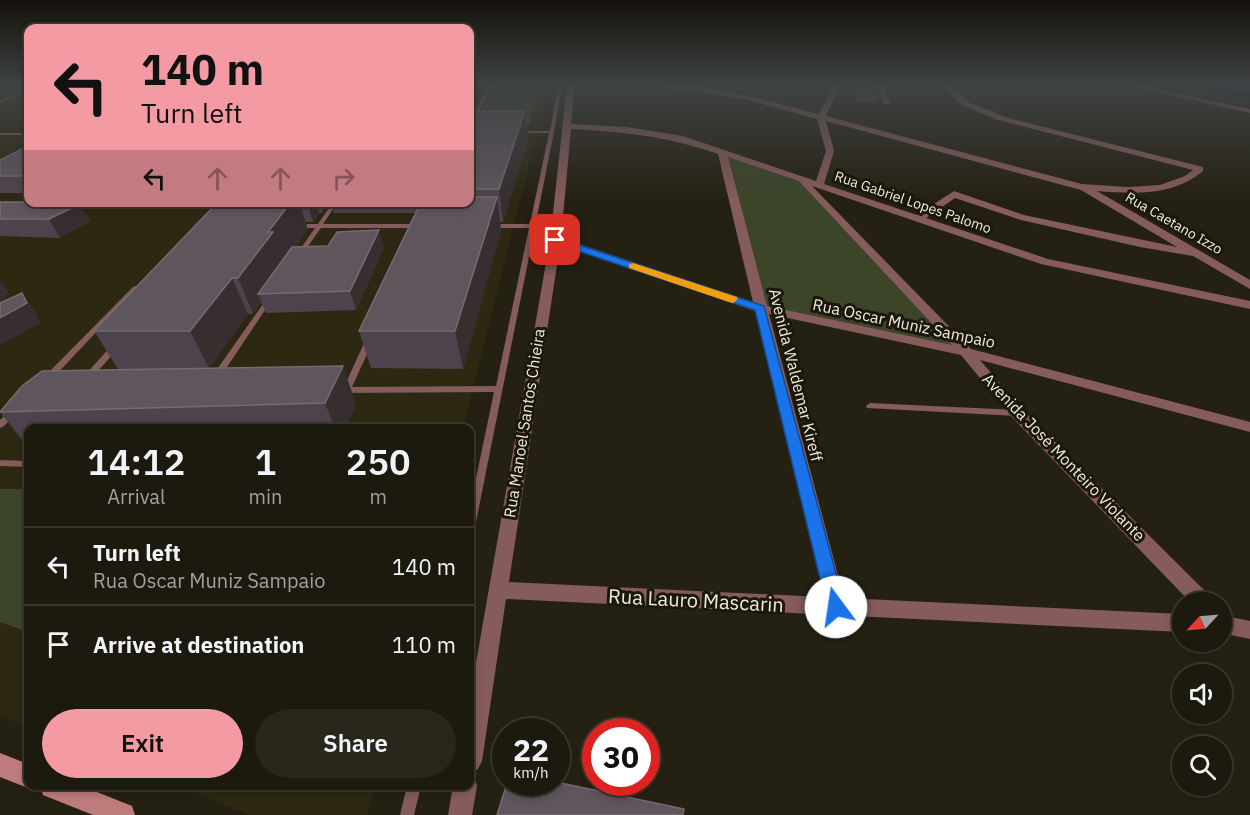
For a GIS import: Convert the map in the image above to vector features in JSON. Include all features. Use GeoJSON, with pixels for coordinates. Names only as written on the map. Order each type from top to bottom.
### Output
{"type":"FeatureCollection","features":[{"type":"Feature","properties":{"kind":"main road"},"geometry":{"type":"LineString","coordinates":[[0,765],[24,774]]}},
{"type":"Feature","properties":{"kind":"main road"},"geometry":{"type":"LineString","coordinates":[[62,790],[123,815]]}},
{"type":"Feature","properties":{"kind":"street"},"geometry":{"type":"LineString","coordinates":[[819,185],[830,151],[822,123]]}},
{"type":"Feature","properties":{"kind":"street"},"geometry":{"type":"LineString","coordinates":[[840,123],[1082,187],[1118,189],[1164,186],[1192,176],[1200,169],[1017,123]]}},
{"type":"Feature","properties":{"kind":"street","name":"Rua Gabriel Lopes Palomo"},"geometry":{"type":"LineString","coordinates":[[567,126],[627,130],[683,139],[1045,262],[1250,305]]}},
{"type":"Feature","properties":{"kind":"street","name":"Rua Manoel Santos Chieira"},"geometry":{"type":"LineString","coordinates":[[474,737],[555,240],[567,126]]}},
{"type":"Feature","properties":{"kind":"street","name":"Avenida Waldemar Kireff"},"geometry":{"type":"LineString","coordinates":[[722,152],[836,607]]}},
{"type":"Feature","properties":{"kind":"street","name":"Avenida José Monteiro Violante"},"geometry":{"type":"LineString","coordinates":[[800,179],[966,352],[1017,413],[1193,592]]}},
{"type":"Feature","properties":{"kind":"street","name":"Rua Caetano Izzo"},"geometry":{"type":"LineString","coordinates":[[1082,187],[1250,285]]}},
{"type":"Feature","properties":{"kind":"street"},"geometry":{"type":"LineString","coordinates":[[918,219],[954,194],[1021,217],[1140,244],[1195,253]]}},
{"type":"Feature","properties":{"kind":"street","name":"Rua Oscar Muniz Sampaio"},"geometry":{"type":"LineString","coordinates":[[555,240],[760,308],[966,352],[1250,427]]}},
{"type":"Feature","properties":{"kind":"street","name":"Rua Lauro Mascarin"},"geometry":{"type":"LineString","coordinates":[[498,590],[1172,623]]}},
{"type":"Feature","properties":{"kind":"street"},"geometry":{"type":"LineString","coordinates":[[1232,625],[1250,630]]}},
{"type":"Feature","properties":{"kind":"street"},"geometry":{"type":"LineString","coordinates":[[460,815],[464,790]]}},
{"type":"Feature","properties":{"kind":"lane"},"geometry":{"type":"LineString","coordinates":[[474,508],[554,123]]}},
{"type":"Feature","properties":{"kind":"lane"},"geometry":{"type":"LineString","coordinates":[[505,132],[552,132]]}},
{"type":"Feature","properties":{"kind":"lane"},"geometry":{"type":"LineString","coordinates":[[0,134],[24,134]]}},
{"type":"Feature","properties":{"kind":"lane"},"geometry":{"type":"LineString","coordinates":[[293,265],[333,207]]}},
{"type":"Feature","properties":{"kind":"lane"},"geometry":{"type":"LineString","coordinates":[[416,236],[424,218]]}},
{"type":"Feature","properties":{"kind":"lane"},"geometry":{"type":"LineString","coordinates":[[284,226],[432,226]]}},
{"type":"Feature","properties":{"kind":"lane"},"geometry":{"type":"LineString","coordinates":[[476,226],[531,226]]}},
{"type":"Feature","properties":{"kind":"lane"},"geometry":{"type":"LineString","coordinates":[[41,385],[140,284]]}},
{"type":"Feature","properties":{"kind":"lane"},"geometry":{"type":"LineString","coordinates":[[213,382],[273,294]]}},
{"type":"Feature","properties":{"kind":"lane"},"geometry":{"type":"LineString","coordinates":[[347,390],[374,329]]}},
{"type":"Feature","properties":{"kind":"lane"},"geometry":{"type":"LineString","coordinates":[[82,384],[122,340]]}},
{"type":"Feature","properties":{"kind":"lane"},"geometry":{"type":"LineString","coordinates":[[335,390],[499,389]]}},
{"type":"Feature","properties":{"kind":"lane"},"geometry":{"type":"LineString","coordinates":[[870,406],[1017,413]]}},
{"type":"Feature","properties":{"kind":"lane"},"geometry":{"type":"LineString","coordinates":[[0,425],[16,409]]}},
{"type":"Feature","properties":{"kind":"lane"},"geometry":{"type":"LineString","coordinates":[[3,464],[24,464]]}},
{"type":"Feature","properties":{"kind":"lane"},"geometry":{"type":"LineString","coordinates":[[408,815],[413,790]]}},
{"type":"Feature","properties":{"kind":"shaded area"},"geometry":{"type":"Polygon","coordinates":[[[0,123],[24,123],[24,207],[474,207],[474,123],[539,123],[464,424],[24,424],[24,725],[0,716],[0,123]]]}},
{"type":"Feature","properties":{"kind":"shaded area"},"geometry":{"type":"Polygon","coordinates":[[[187,790],[373,790],[367,815],[251,815],[187,790]]]}},
{"type":"Feature","properties":{"kind":"green space"},"geometry":{"type":"Polygon","coordinates":[[[477,123],[529,123],[529,124],[476,125],[477,123]]]}},
{"type":"Feature","properties":{"kind":"green space"},"geometry":{"type":"Polygon","coordinates":[[[722,152],[800,179],[966,352],[760,308],[722,152]]]}},
{"type":"Feature","properties":{"kind":"green space"},"geometry":{"type":"Polygon","coordinates":[[[0,489],[24,489],[24,631],[0,622],[0,489]]]}},
{"type":"Feature","properties":{"kind":"building"},"geometry":{"type":"Polygon","coordinates":[[[474,123],[521,123],[499,189],[474,189],[474,123]]]}},
{"type":"Feature","properties":{"kind":"building"},"geometry":{"type":"Polygon","coordinates":[[[24,148],[24,176],[0,176],[0,160],[24,148]]]}},
{"type":"Feature","properties":{"kind":"building"},"geometry":{"type":"Polygon","coordinates":[[[474,197],[497,197],[455,331],[359,331],[419,207],[474,207],[474,197]]]}},
{"type":"Feature","properties":{"kind":"building"},"geometry":{"type":"Polygon","coordinates":[[[0,202],[24,202],[24,207],[74,207],[49,219],[0,219],[0,202]]]}},
{"type":"Feature","properties":{"kind":"building"},"geometry":{"type":"Polygon","coordinates":[[[213,207],[287,207],[268,232],[273,232],[238,278],[232,278],[190,331],[94,331],[213,207]]]}},
{"type":"Feature","properties":{"kind":"building"},"geometry":{"type":"Polygon","coordinates":[[[379,230],[350,291],[258,294],[292,247],[328,246],[337,232],[379,230]]]}},
{"type":"Feature","properties":{"kind":"building"},"geometry":{"type":"Polygon","coordinates":[[[22,293],[27,303],[0,318],[0,303],[22,293]]]}},
{"type":"Feature","properties":{"kind":"building"},"geometry":{"type":"Polygon","coordinates":[[[343,366],[325,403],[0,412],[22,386],[42,371],[343,366]]]}},
{"type":"Feature","properties":{"kind":"building"},"geometry":{"type":"Polygon","coordinates":[[[570,785],[582,787],[582,796],[622,796],[684,809],[683,815],[497,815],[503,796],[570,796],[570,785]]]}},
{"type":"Feature","properties":{"kind":"slow traffic"},"geometry":{"type":"LineString","coordinates":[[633,266],[733,299]]}},
{"type":"Feature","properties":{"kind":"route"},"geometry":{"type":"LineString","coordinates":[[555,240],[760,308],[836,607]]}}]}
